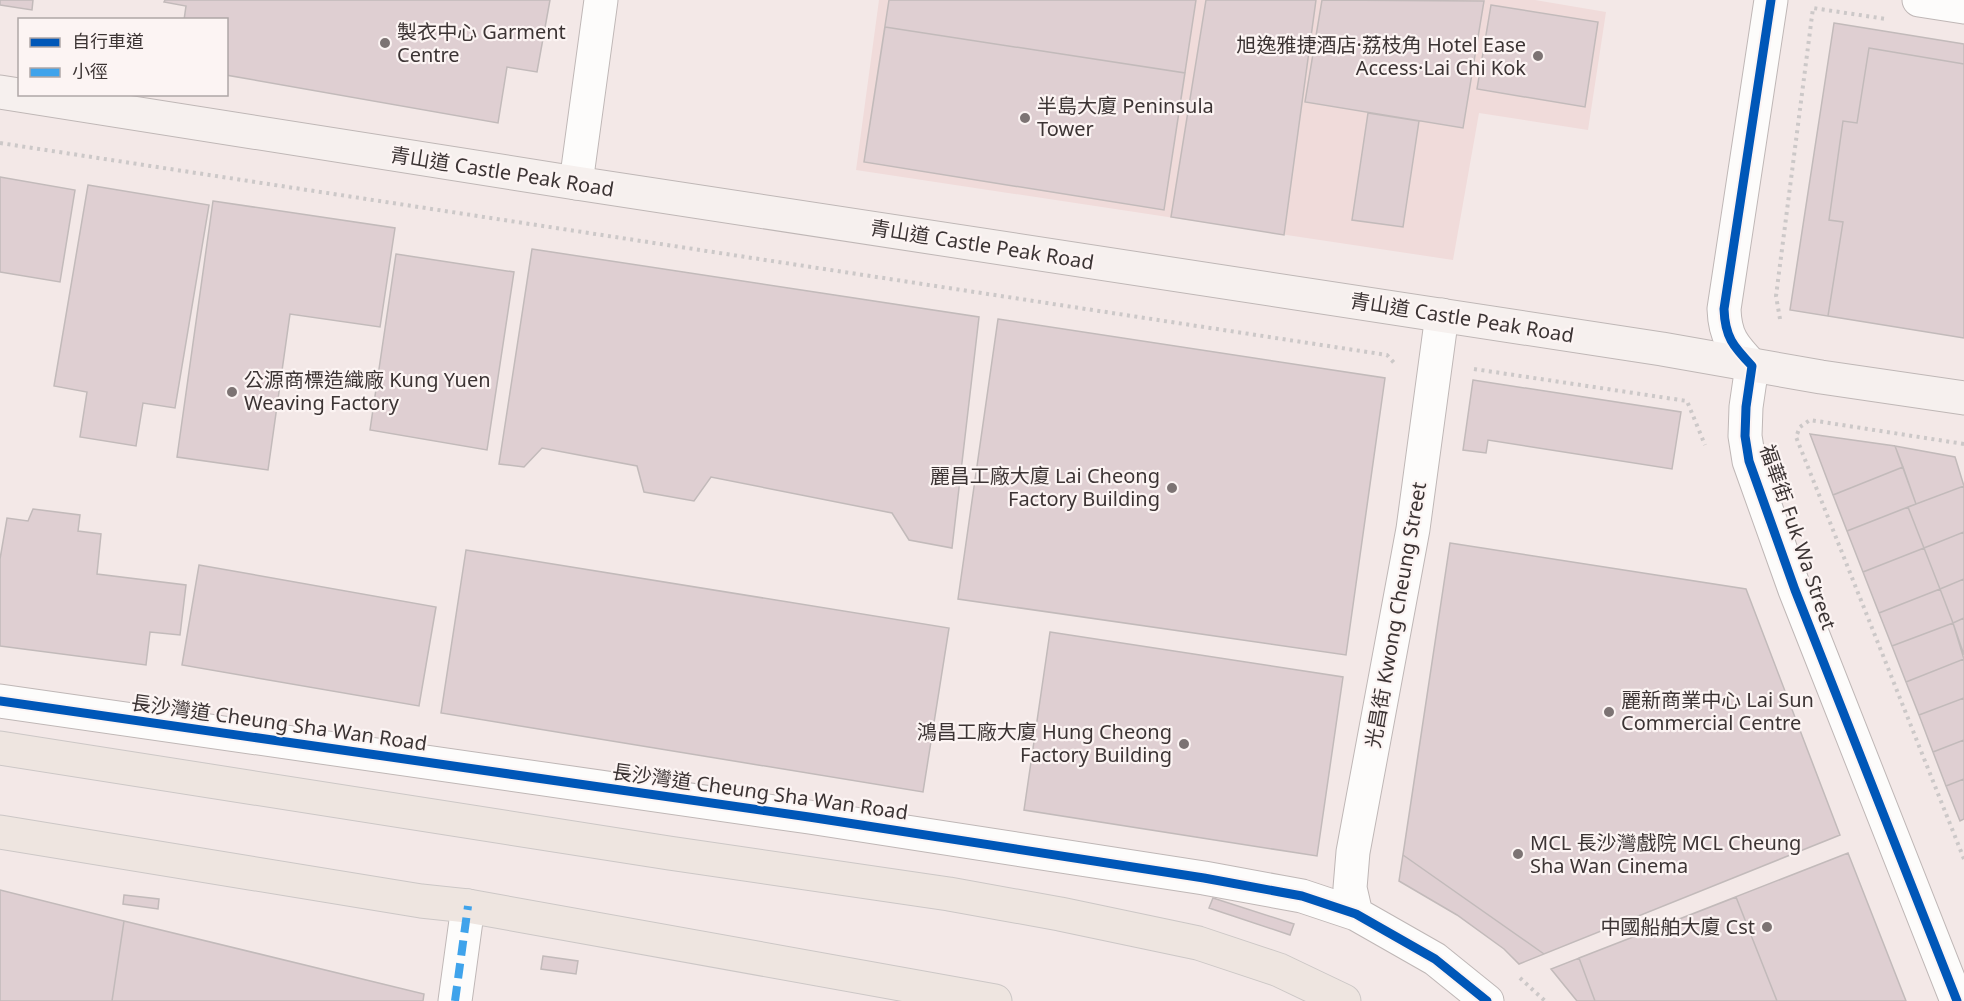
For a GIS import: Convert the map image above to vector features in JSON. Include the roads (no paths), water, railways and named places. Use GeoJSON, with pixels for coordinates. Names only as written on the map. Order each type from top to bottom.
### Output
{"type":"FeatureCollection","features":[{"type":"Feature","properties":{"kind":"main road","name":"青山道 Castle Peak Road"},"geometry":{"type":"LineString","coordinates":[[0,92],[18,95]]}},
{"type":"Feature","properties":{"kind":"main road","name":"青山道 Castle Peak Road"},"geometry":{"type":"LineString","coordinates":[[25,96],[576,183],[1662,349],[1752,366],[1964,398]]}},
{"type":"Feature","properties":{"kind":"main road"},"geometry":{"type":"LineString","coordinates":[[0,748],[669,853],[949,894],[1060,914],[1198,943],[1279,970],[1344,1001]]}},
{"type":"Feature","properties":{"kind":"main road"},"geometry":{"type":"LineString","coordinates":[[0,832],[421,901],[468,906],[995,1001]]}},
{"type":"Feature","properties":{"kind":"street"},"geometry":{"type":"LineString","coordinates":[[576,183],[601,0]]}},
{"type":"Feature","properties":{"kind":"street"},"geometry":{"type":"LineString","coordinates":[[1752,366],[1732,345],[1725,325],[1724,309],[1771,0]]}},
{"type":"Feature","properties":{"kind":"street"},"geometry":{"type":"LineString","coordinates":[[1919,0],[1964,7]]}},
{"type":"Feature","properties":{"kind":"street","name":"光昌街 Kwong Cheung Street"},"geometry":{"type":"LineString","coordinates":[[1356,914],[1350,888],[1353,852],[1413,529],[1442,315]]}},
{"type":"Feature","properties":{"kind":"street","name":"福華街 Fuk Wa Street"},"geometry":{"type":"LineString","coordinates":[[1752,366],[1745,427],[1749,461],[1795,590],[1957,1001]]}},
{"type":"Feature","properties":{"kind":"street","name":"長沙灣道 Cheung Sha Wan Road"},"geometry":{"type":"LineString","coordinates":[[0,701],[809,817],[1204,878],[1302,896],[1356,914],[1435,959],[1487,1001]]}},
{"type":"Feature","properties":{"kind":"street"},"geometry":{"type":"LineString","coordinates":[[455,1001],[468,906]]}},
{"type":"Feature","properties":{"kind":"place","name":"製衣中心 Garment Centre"},"geometry":{"type":"Point","coordinates":[385,43]}},
{"type":"Feature","properties":{"kind":"place","name":"旭逸雅捷酒店·荔枝角 Hotel Ease Access·Lai Chi Kok"},"geometry":{"type":"Point","coordinates":[1538,56]}},
{"type":"Feature","properties":{"kind":"place","name":"半島大廈 Peninsula Tower"},"geometry":{"type":"Point","coordinates":[1025,118]}},
{"type":"Feature","properties":{"kind":"place","name":"公源商標造織廠 Kung Yuen Weaving Factory"},"geometry":{"type":"Point","coordinates":[232,392]}},
{"type":"Feature","properties":{"kind":"place","name":"麗昌工廠大廈 Lai Cheong Factory Building"},"geometry":{"type":"Point","coordinates":[1172,488]}},
{"type":"Feature","properties":{"kind":"place","name":"麗新商業中心 Lai Sun Commercial Centre"},"geometry":{"type":"Point","coordinates":[1609,712]}},
{"type":"Feature","properties":{"kind":"place","name":"鴻昌工廠大廈 Hung Cheong Factory Building"},"geometry":{"type":"Point","coordinates":[1184,744]}},
{"type":"Feature","properties":{"kind":"place","name":"MCL 長沙灣戲院 MCL Cheung Sha Wan Cinema"},"geometry":{"type":"Point","coordinates":[1518,854]}},
{"type":"Feature","properties":{"kind":"place","name":"中國船舶大廈 Cst"},"geometry":{"type":"Point","coordinates":[1767,927]}}]}
